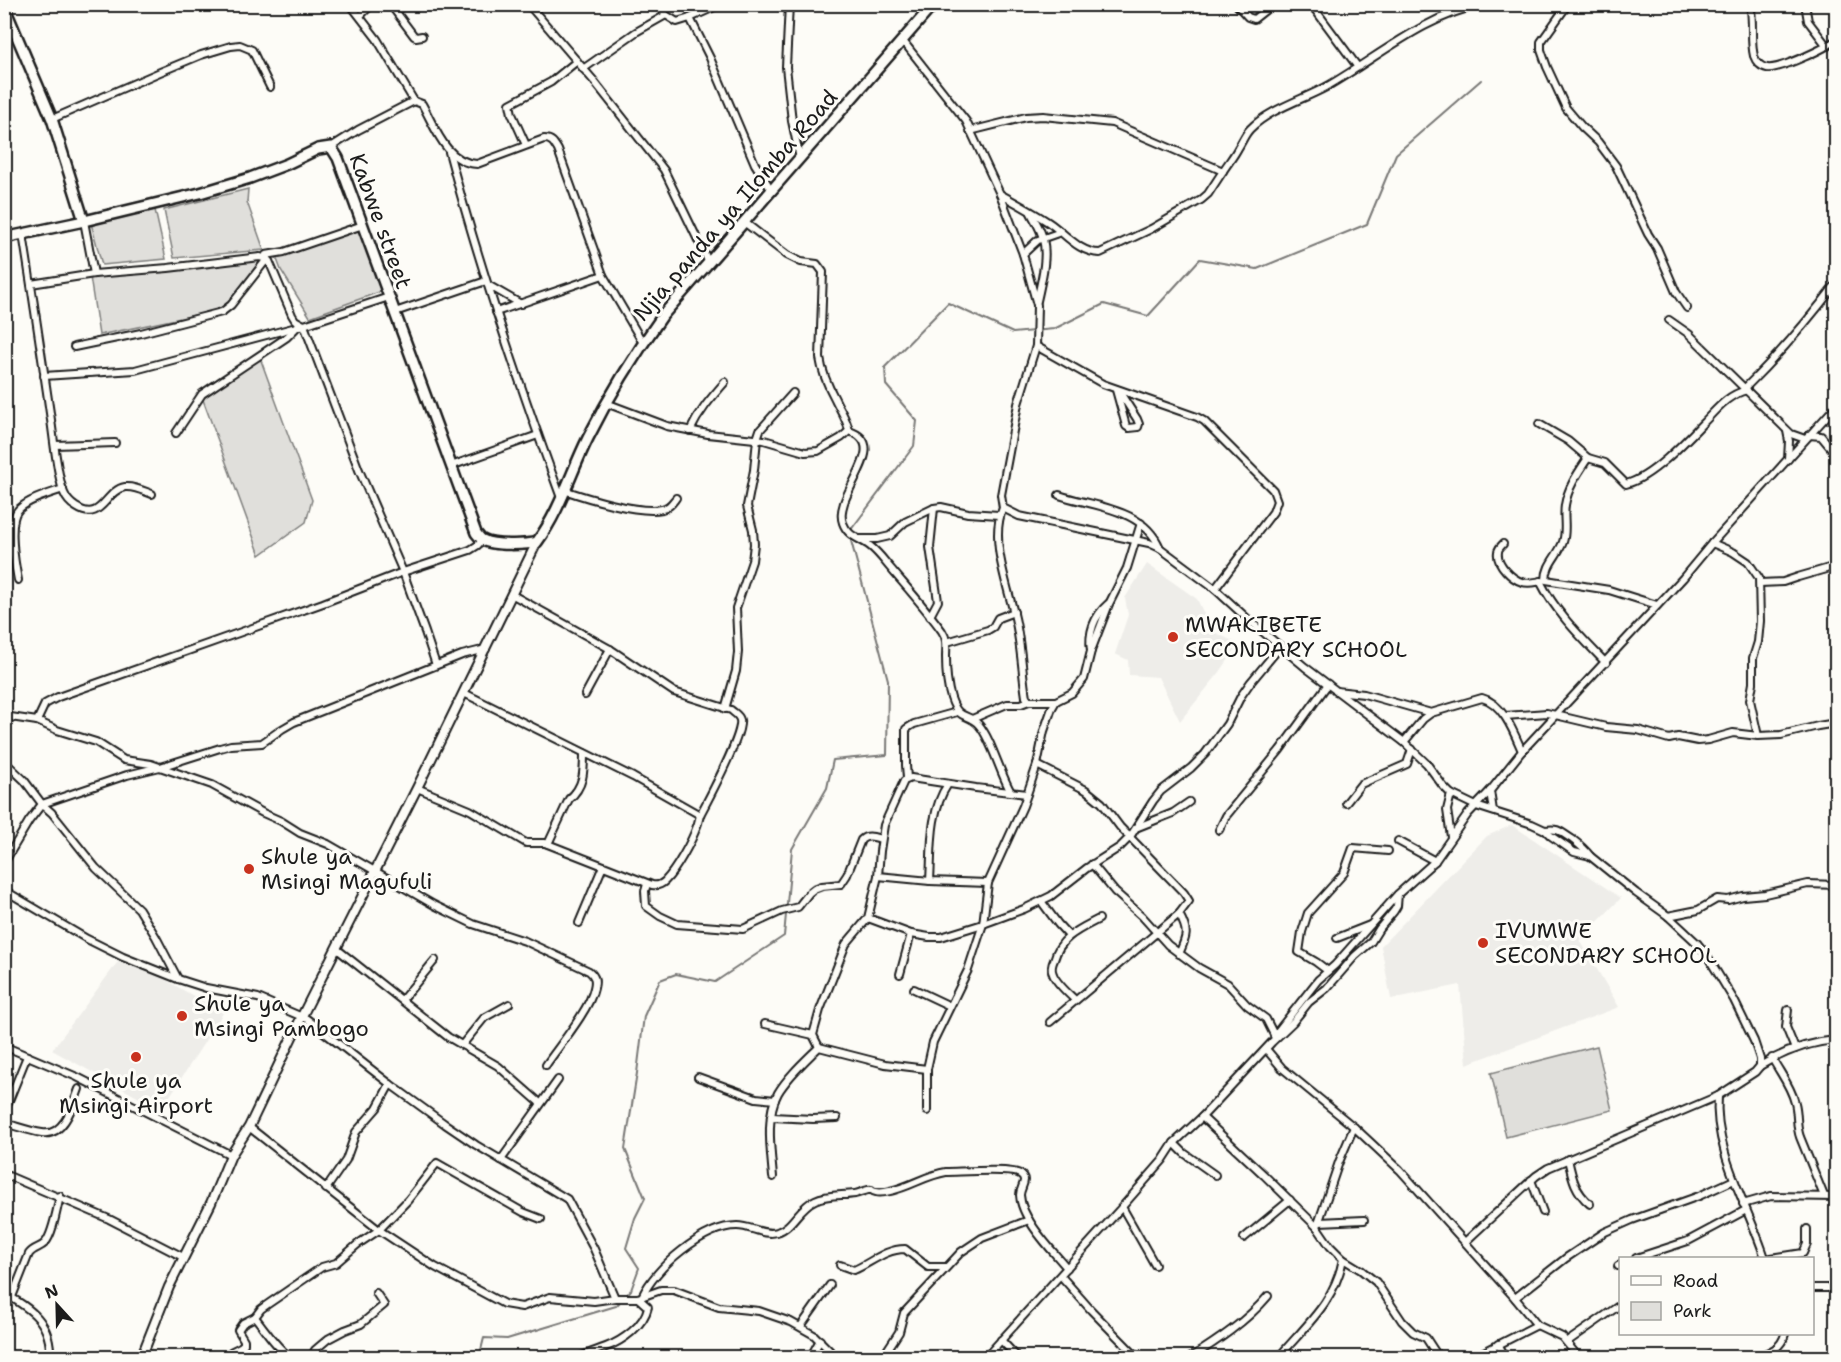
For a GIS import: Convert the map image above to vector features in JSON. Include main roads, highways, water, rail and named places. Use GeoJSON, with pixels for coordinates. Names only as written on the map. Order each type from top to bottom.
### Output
{"type":"FeatureCollection","features":[{"type":"Feature","properties":{"kind":"main road","name":"Njia panda ya Ilomba Road"},"geometry":{"type":"LineString","coordinates":[[537,542],[550,523],[606,403],[663,315],[934,4]]}},
{"type":"Feature","properties":{"kind":"main road"},"geometry":{"type":"LineString","coordinates":[[4,6],[52,119],[84,221]]}},
{"type":"Feature","properties":{"kind":"main road","name":"Kabwe street"},"geometry":{"type":"LineString","coordinates":[[4,238],[226,186],[287,164],[318,149],[332,147],[476,533],[482,540],[499,544],[537,542]]}},
{"type":"Feature","properties":{"kind":"waterway"},"geometry":{"type":"LineString","coordinates":[[850,531],[914,446],[917,421],[886,385],[885,367],[948,303],[1013,333],[1054,329],[1104,304],[1148,316],[1200,259],[1257,269],[1367,224],[1396,154],[1481,80]]}},
{"type":"Feature","properties":{"kind":"waterway"},"geometry":{"type":"LineString","coordinates":[[625,1297],[631,1290],[639,1268],[626,1248],[635,1218],[645,1198],[625,1149],[644,1016],[660,980],[676,974],[715,982],[784,936],[792,849],[827,788],[833,760],[887,755],[888,680],[850,537]]}},
{"type":"Feature","properties":{"kind":"waterway"},"geometry":{"type":"LineString","coordinates":[[479,1358],[484,1338],[507,1339],[616,1306],[621,1301]]}},
{"type":"Feature","properties":{"kind":"place","name":"MWAKIBETE SECONDARY SCHOOL"},"geometry":{"type":"Point","coordinates":[1173,637]}},
{"type":"Feature","properties":{"kind":"place","name":"Shule ya Msingi Magufuli"},"geometry":{"type":"Point","coordinates":[249,869]}},
{"type":"Feature","properties":{"kind":"place","name":"IVUMWE SECONDARY SCHOOL"},"geometry":{"type":"Point","coordinates":[1483,943]}},
{"type":"Feature","properties":{"kind":"place","name":"Shule ya Msingi Pambogo"},"geometry":{"type":"Point","coordinates":[182,1016]}},
{"type":"Feature","properties":{"kind":"place","name":"Shule ya Msingi Airport"},"geometry":{"type":"Point","coordinates":[136,1057]}}]}
